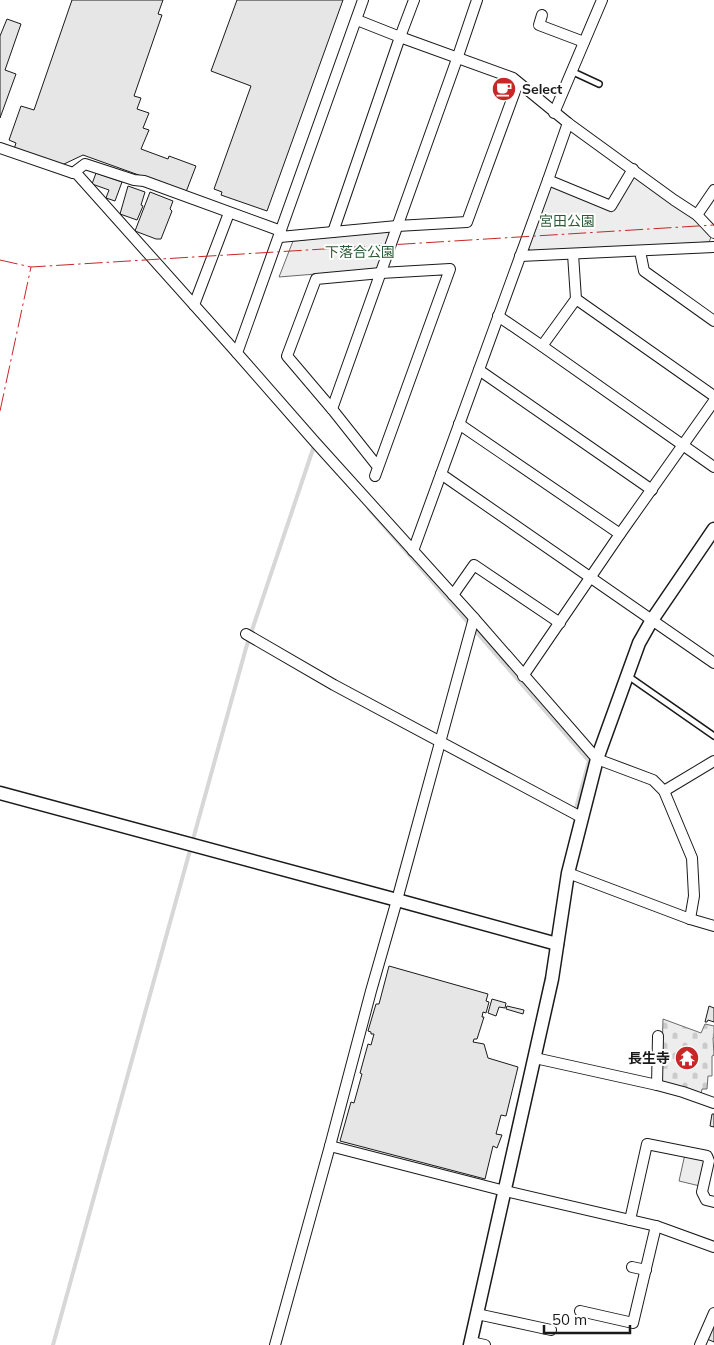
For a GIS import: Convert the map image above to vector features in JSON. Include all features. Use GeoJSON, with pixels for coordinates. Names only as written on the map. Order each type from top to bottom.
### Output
{"type":"FeatureCollection","features":[{"type":"Feature","properties":{"kind":"street"},"geometry":{"type":"LineString","coordinates":[[238,353],[363,0]]}},
{"type":"Feature","properties":{"kind":"street"},"geometry":{"type":"LineString","coordinates":[[333,232],[414,0]]}},
{"type":"Feature","properties":{"kind":"street"},"geometry":{"type":"LineString","coordinates":[[332,408],[477,0]]}},
{"type":"Feature","properties":{"kind":"street"},"geometry":{"type":"LineString","coordinates":[[554,113],[602,0]]}},
{"type":"Feature","properties":{"kind":"street"},"geometry":{"type":"LineString","coordinates":[[357,20],[513,78],[554,113],[697,215],[714,233]]}},
{"type":"Feature","properties":{"kind":"street"},"geometry":{"type":"LineString","coordinates":[[539,25],[584,42]]}},
{"type":"Feature","properties":{"kind":"street"},"geometry":{"type":"LineString","coordinates":[[74,173],[85,164],[134,180],[144,181],[280,234],[467,222],[518,83]]}},
{"type":"Feature","properties":{"kind":"street"},"geometry":{"type":"LineString","coordinates":[[413,551],[568,123]]}},
{"type":"Feature","properties":{"kind":"street"},"geometry":{"type":"LineString","coordinates":[[0,148],[77,174],[474,618],[597,760],[653,780],[664,791],[692,858],[694,896],[690,919]]}},
{"type":"Feature","properties":{"kind":"street"},"geometry":{"type":"LineString","coordinates":[[548,180],[611,206],[633,169]]}},
{"type":"Feature","properties":{"kind":"street"},"geometry":{"type":"LineString","coordinates":[[697,215],[714,190]]}},
{"type":"Feature","properties":{"kind":"street"},"geometry":{"type":"LineString","coordinates":[[194,305],[229,213]]}},
{"type":"Feature","properties":{"kind":"street"},"geometry":{"type":"LineString","coordinates":[[520,256],[714,248]]}},
{"type":"Feature","properties":{"kind":"street"},"geometry":{"type":"LineString","coordinates":[[640,251],[644,271],[714,321]]}},
{"type":"Feature","properties":{"kind":"street"},"geometry":{"type":"LineString","coordinates":[[542,346],[576,300],[573,254]]}},
{"type":"Feature","properties":{"kind":"street"},"geometry":{"type":"LineString","coordinates":[[450,269],[377,471],[332,408],[287,356],[316,279],[381,273],[450,269]]}},
{"type":"Feature","properties":{"kind":"street"},"geometry":{"type":"LineString","coordinates":[[576,300],[714,396]]}},
{"type":"Feature","properties":{"kind":"street"},"geometry":{"type":"LineString","coordinates":[[498,316],[714,466]]}},
{"type":"Feature","properties":{"kind":"street"},"geometry":{"type":"LineString","coordinates":[[479,370],[652,490]]}},
{"type":"Feature","properties":{"kind":"street"},"geometry":{"type":"LineString","coordinates":[[523,676],[714,400]]}},
{"type":"Feature","properties":{"kind":"street"},"geometry":{"type":"LineString","coordinates":[[459,424],[620,534]]}},
{"type":"Feature","properties":{"kind":"street"},"geometry":{"type":"LineString","coordinates":[[441,474],[714,662]]}},
{"type":"Feature","properties":{"kind":"street"},"geometry":{"type":"LineString","coordinates":[[485,1345],[470,1343],[552,978],[568,873],[597,760],[640,642],[652,620],[714,529]]}},
{"type":"Feature","properties":{"kind":"street"},"geometry":{"type":"LineString","coordinates":[[453,595],[474,565],[560,623]]}},
{"type":"Feature","properties":{"kind":"street"},"geometry":{"type":"LineString","coordinates":[[274,1345],[474,618]]}},
{"type":"Feature","properties":{"kind":"street"},"geometry":{"type":"LineString","coordinates":[[246,634],[334,685],[581,818]]}},
{"type":"Feature","properties":{"kind":"street"},"geometry":{"type":"LineString","coordinates":[[664,791],[714,761]]}},
{"type":"Feature","properties":{"kind":"street"},"geometry":{"type":"LineString","coordinates":[[0,793],[557,944]]}},
{"type":"Feature","properties":{"kind":"street"},"geometry":{"type":"LineString","coordinates":[[568,873],[690,919],[714,926]]}},
{"type":"Feature","properties":{"kind":"street"},"geometry":{"type":"LineString","coordinates":[[657,1085],[658,1036]]}},
{"type":"Feature","properties":{"kind":"street"},"geometry":{"type":"LineString","coordinates":[[535,1058],[657,1085],[683,1092],[714,1104]]}},
{"type":"Feature","properties":{"kind":"street"},"geometry":{"type":"LineString","coordinates":[[630,1220],[647,1144],[706,1156],[709,1161],[702,1192],[706,1200],[714,1202]]}},
{"type":"Feature","properties":{"kind":"street"},"geometry":{"type":"LineString","coordinates":[[330,1146],[505,1191],[656,1226],[714,1247]]}},
{"type":"Feature","properties":{"kind":"street"},"geometry":{"type":"LineString","coordinates":[[580,1311],[633,1323],[656,1226]]}},
{"type":"Feature","properties":{"kind":"street"},"geometry":{"type":"LineString","coordinates":[[632,1267],[646,1270]]}},
{"type":"Feature","properties":{"kind":"street"},"geometry":{"type":"LineString","coordinates":[[700,1345],[714,1313]]}},
{"type":"Feature","properties":{"kind":"street"},"geometry":{"type":"LineString","coordinates":[[477,1314],[551,1330]]}},
{"type":"Feature","properties":{"kind":"lane"},"geometry":{"type":"LineString","coordinates":[[572,71],[599,84]]}},
{"type":"Feature","properties":{"kind":"lane"},"geometry":{"type":"LineString","coordinates":[[627,676],[714,736]]}},
{"type":"Feature","properties":{"kind":"green space","name":"宮田公園"},"geometry":{"type":"Polygon","coordinates":[[[634,174],[693,217],[712,235],[709,242],[531,252],[527,246],[549,186],[612,209],[634,174]]]}},
{"type":"Feature","properties":{"kind":"green space","name":"下落合公園"},"geometry":{"type":"Polygon","coordinates":[[[390,231],[378,269],[279,277],[293,241],[390,231]]]}},
{"type":"Feature","properties":{"kind":"green space","name":"長生寺"},"geometry":{"type":"Polygon","coordinates":[[[663,1019],[701,1033],[705,1024],[714,1026],[712,1076],[708,1076],[707,1089],[702,1089],[701,1094],[661,1083],[663,1019]]]}},
{"type":"Feature","properties":{"kind":"green space"},"geometry":{"type":"Polygon","coordinates":[[[685,1154],[703,1159],[705,1164],[700,1186],[679,1181],[685,1154]]]}},
{"type":"Feature","properties":{"kind":"building"},"geometry":{"type":"Polygon","coordinates":[[[72,0],[163,0],[158,14],[162,15],[134,96],[141,98],[137,109],[149,113],[143,128],[149,130],[141,149],[168,159],[169,156],[196,166],[186,192],[83,155],[62,165],[14,149],[16,143],[9,140],[21,106],[34,110],[72,0]]]}},
{"type":"Feature","properties":{"kind":"building"},"geometry":{"type":"Polygon","coordinates":[[[237,0],[343,0],[267,211],[221,195],[222,192],[214,189],[251,86],[211,71],[237,0]]]}},
{"type":"Feature","properties":{"kind":"building"},"geometry":{"type":"Polygon","coordinates":[[[7,19],[21,24],[5,70],[16,74],[0,118],[0,36],[7,19]]]}},
{"type":"Feature","properties":{"kind":"building"},"geometry":{"type":"Polygon","coordinates":[[[96,173],[122,182],[115,201],[106,198],[109,190],[92,184],[96,173]]]}},
{"type":"Feature","properties":{"kind":"building"},"geometry":{"type":"Polygon","coordinates":[[[128,186],[145,192],[141,205],[143,206],[137,220],[120,214],[128,186]]]}},
{"type":"Feature","properties":{"kind":"building"},"geometry":{"type":"Polygon","coordinates":[[[150,192],[173,201],[170,209],[172,211],[161,239],[135,231],[150,192]]]}},
{"type":"Feature","properties":{"kind":"building"},"geometry":{"type":"Polygon","coordinates":[[[389,966],[488,994],[486,1001],[489,1002],[486,1013],[483,1012],[482,1017],[484,1017],[477,1039],[474,1039],[473,1042],[484,1044],[488,1058],[518,1067],[506,1116],[501,1115],[496,1134],[502,1135],[497,1148],[493,1146],[485,1179],[340,1141],[351,1102],[354,1103],[368,1044],[371,1045],[374,1034],[368,1031],[376,1004],[379,1004],[389,966]]]}},
{"type":"Feature","properties":{"kind":"building"},"geometry":{"type":"Polygon","coordinates":[[[492,999],[506,1003],[505,1008],[499,1007],[496,1016],[488,1013],[492,999]]]}},
{"type":"Feature","properties":{"kind":"building"},"geometry":{"type":"Polygon","coordinates":[[[507,1006],[524,1010],[523,1014],[506,1009],[507,1006]]]}},
{"type":"Feature","properties":{"kind":"building"},"geometry":{"type":"Polygon","coordinates":[[[709,1006],[714,1008],[714,1022],[708,1020],[705,1022],[709,1006]]]}},
{"type":"Feature","properties":{"kind":"building"},"geometry":{"type":"Polygon","coordinates":[[[712,1114],[714,1114],[714,1127],[710,1126],[712,1114]]]}},
{"type":"Feature","properties":{"kind":"building"},"geometry":{"type":"Polygon","coordinates":[[[714,1327],[714,1342],[707,1339],[714,1327]]]}},
{"type":"Feature","properties":{"kind":"waterway"},"geometry":{"type":"LineString","coordinates":[[53,1345],[246,648],[314,446]]}},
{"type":"Feature","properties":{"kind":"waterway"},"geometry":{"type":"LineString","coordinates":[[369,509],[589,761],[576,808]]}},
{"type":"Feature","properties":{"kind":"power"},"geometry":{"type":"LineString","coordinates":[[0,260],[31,267],[714,225]]}},
{"type":"Feature","properties":{"kind":"power"},"geometry":{"type":"LineString","coordinates":[[0,411],[31,267]]}},
{"type":"Feature","properties":{"kind":"place","name":"Select"},"geometry":{"type":"Point","coordinates":[504,89]}},
{"type":"Feature","properties":{"kind":"place","name":"長生寺"},"geometry":{"type":"Point","coordinates":[687,1058]}}]}
